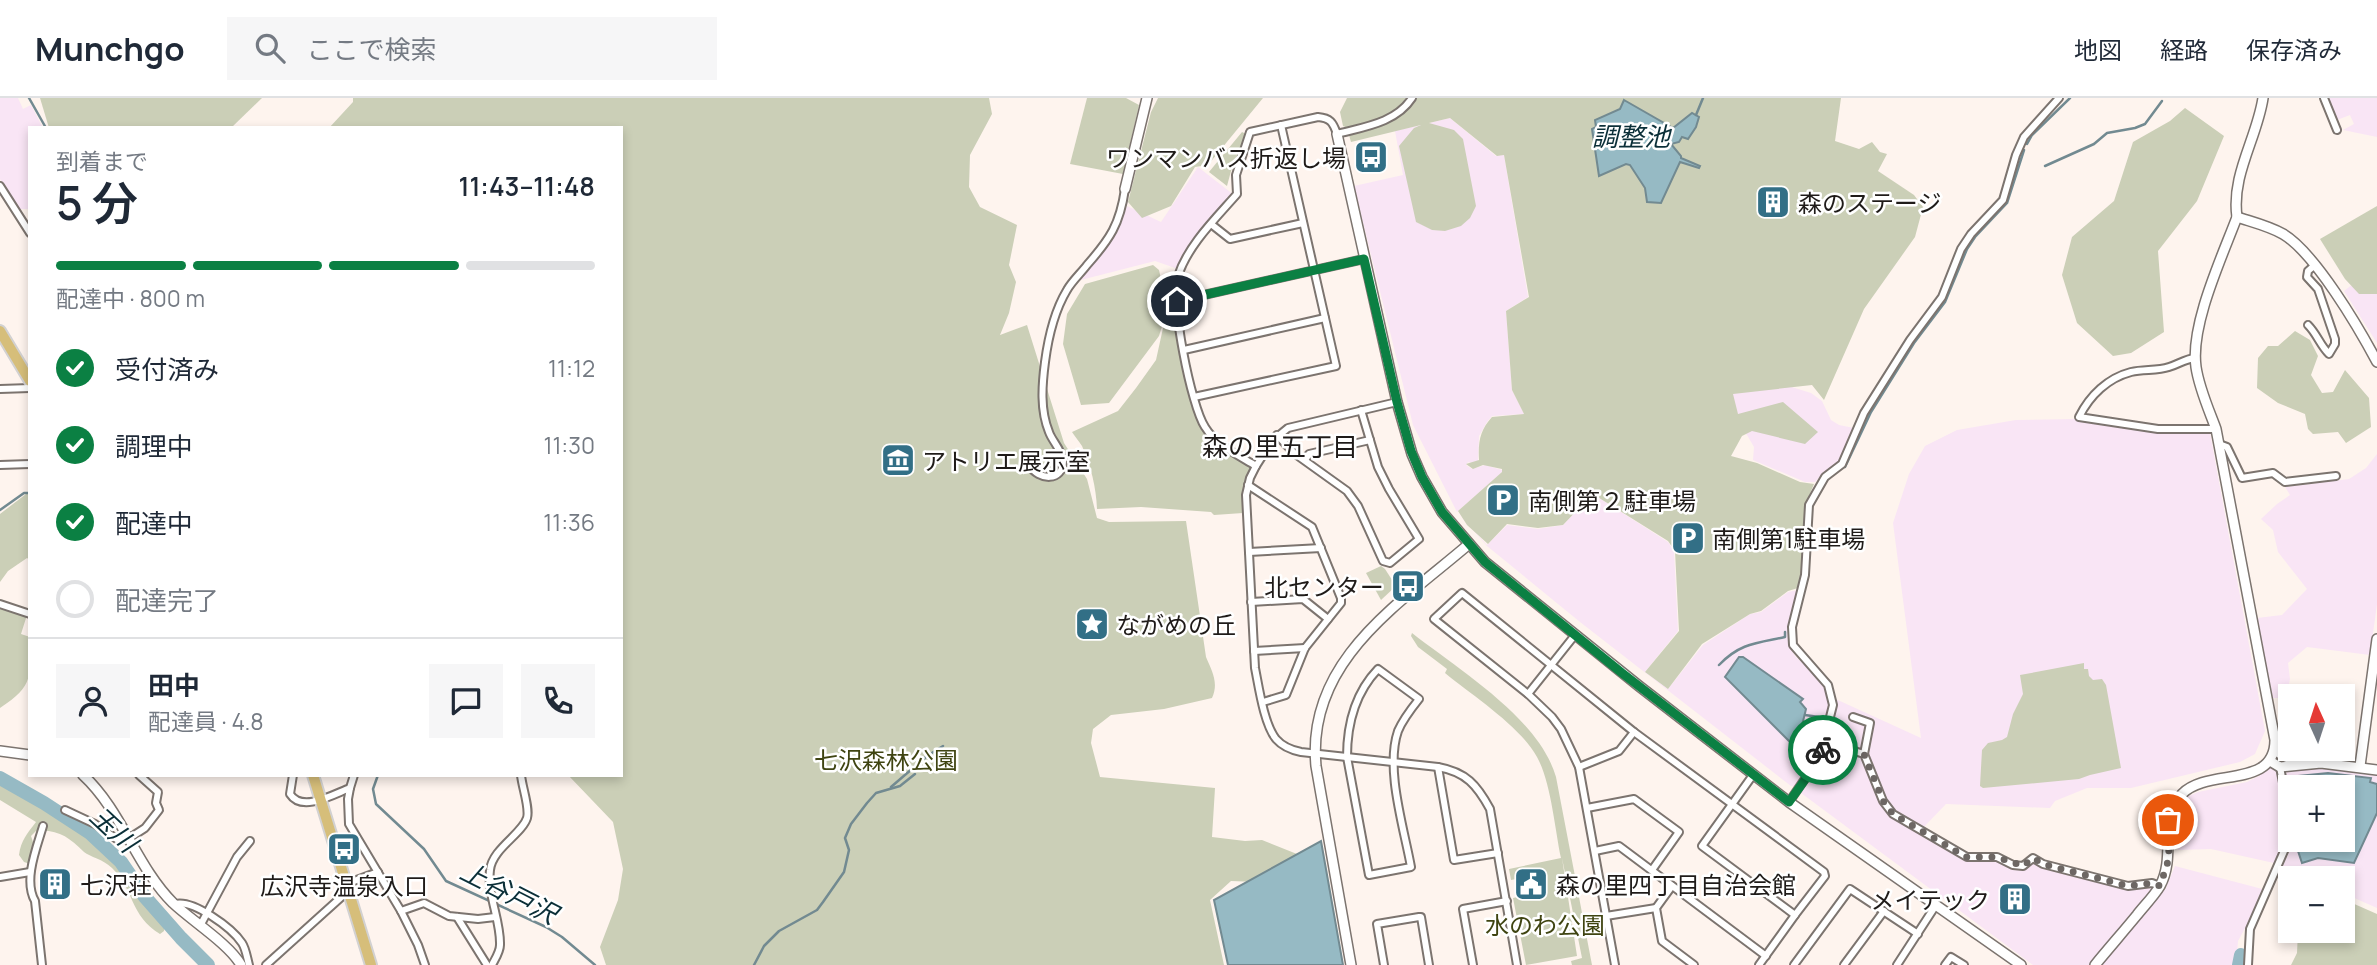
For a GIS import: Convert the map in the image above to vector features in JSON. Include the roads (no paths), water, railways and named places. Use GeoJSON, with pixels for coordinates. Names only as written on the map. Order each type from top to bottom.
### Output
{"type":"FeatureCollection","features":[{"type":"Feature","properties":{"kind":"main road"},"geometry":{"type":"LineString","coordinates":[[0,331],[28,378]]}},
{"type":"Feature","properties":{"kind":"main road"},"geometry":{"type":"LineString","coordinates":[[314,777],[372,965]]}},
{"type":"Feature","properties":{"kind":"street"},"geometry":{"type":"LineString","coordinates":[[1029,465],[1034,472],[1044,477],[1055,475],[1062,466],[1062,457],[1044,417],[1042,398],[1045,360],[1053,326],[1066,290],[1112,234],[1122,210],[1147,98]]}},
{"type":"Feature","properties":{"kind":"street"},"geometry":{"type":"LineString","coordinates":[[1336,134],[1378,124],[1400,111],[1412,98]]}},
{"type":"Feature","properties":{"kind":"street"},"geometry":{"type":"LineString","coordinates":[[1789,802],[1817,763],[1825,742],[1833,705],[1828,685],[1793,645],[1792,627],[1805,576],[1807,509],[1825,477],[1842,464],[1864,413],[1910,340],[1942,297],[1961,249],[1976,228],[2003,200],[2024,137],[2059,98]]}},
{"type":"Feature","properties":{"kind":"street"},"geometry":{"type":"LineString","coordinates":[[2095,965],[2160,886],[2169,858],[2168,820],[2178,799],[2195,785],[2256,772],[2270,761],[2275,750],[2216,429],[2199,380],[2195,358],[2195,346],[2207,297],[2237,217],[2235,203],[2242,169],[2263,98]]}},
{"type":"Feature","properties":{"kind":"street"},"geometry":{"type":"LineString","coordinates":[[2324,98],[2337,130]]}},
{"type":"Feature","properties":{"kind":"street"},"geometry":{"type":"LineString","coordinates":[[1255,466],[1211,435],[1198,414],[1184,350],[1176,282],[1185,259],[1237,194],[1236,175],[1248,133],[1318,117],[1327,118],[1332,122],[1336,134],[1397,402],[1411,451],[1442,512],[1485,562],[1574,635],[1789,802],[2021,965]]}},
{"type":"Feature","properties":{"kind":"street"},"geometry":{"type":"LineString","coordinates":[[1195,397],[1336,366],[1281,125]]}},
{"type":"Feature","properties":{"kind":"street"},"geometry":{"type":"LineString","coordinates":[[0,186],[28,230]]}},
{"type":"Feature","properties":{"kind":"street"},"geometry":{"type":"LineString","coordinates":[[2237,217],[2283,234],[2302,249],[2353,320],[2377,362]]}},
{"type":"Feature","properties":{"kind":"street"},"geometry":{"type":"LineString","coordinates":[[1211,224],[1230,239],[1303,223]]}},
{"type":"Feature","properties":{"kind":"street"},"geometry":{"type":"LineString","coordinates":[[1177,301],[1364,259]]}},
{"type":"Feature","properties":{"kind":"street"},"geometry":{"type":"LineString","coordinates":[[2308,325],[2329,354],[2335,339],[2318,289],[2307,277],[2308,271],[2315,265]]}},
{"type":"Feature","properties":{"kind":"street"},"geometry":{"type":"LineString","coordinates":[[1184,350],[1325,318]]}},
{"type":"Feature","properties":{"kind":"street"},"geometry":{"type":"LineString","coordinates":[[2195,358],[2188,358],[2169,367],[2130,372],[2105,383],[2084,407],[2079,417],[2158,429],[2216,429]]}},
{"type":"Feature","properties":{"kind":"street"},"geometry":{"type":"LineString","coordinates":[[0,388],[28,388]]}},
{"type":"Feature","properties":{"kind":"street"},"geometry":{"type":"LineString","coordinates":[[1397,402],[1296,425],[1277,435],[1255,466],[1246,495],[1257,680],[1275,738],[1289,750],[1438,767],[1454,770],[1470,780],[1490,809],[1517,965]]}},
{"type":"Feature","properties":{"kind":"street"},"geometry":{"type":"LineString","coordinates":[[1277,435],[1304,460],[1347,491],[1358,506],[1383,561],[1390,563],[1419,539],[1378,467],[1361,410]]}},
{"type":"Feature","properties":{"kind":"street"},"geometry":{"type":"LineString","coordinates":[[1304,460],[1309,454],[1370,440]]}},
{"type":"Feature","properties":{"kind":"street"},"geometry":{"type":"LineString","coordinates":[[2218,444],[2227,447],[2242,478],[2273,473],[2285,482],[2336,476]]}},
{"type":"Feature","properties":{"kind":"street"},"geometry":{"type":"LineString","coordinates":[[0,465],[28,464]]}},
{"type":"Feature","properties":{"kind":"street"},"geometry":{"type":"LineString","coordinates":[[1248,485],[1308,523],[1341,598],[1341,603],[1305,648],[1286,695],[1263,702]]}},
{"type":"Feature","properties":{"kind":"street"},"geometry":{"type":"LineString","coordinates":[[1351,965],[1315,754],[1317,725],[1326,690],[1347,655],[1403,600],[1469,544]]}},
{"type":"Feature","properties":{"kind":"street"},"geometry":{"type":"LineString","coordinates":[[1249,552],[1321,548]]}},
{"type":"Feature","properties":{"kind":"street"},"geometry":{"type":"LineString","coordinates":[[1615,965],[1579,767],[1561,729],[1552,717],[1528,694],[1434,620],[1462,593],[1634,732],[1824,872],[1825,876],[1759,965]]}},
{"type":"Feature","properties":{"kind":"street"},"geometry":{"type":"LineString","coordinates":[[1251,602],[1303,599],[1328,619]]}},
{"type":"Feature","properties":{"kind":"street"},"geometry":{"type":"LineString","coordinates":[[0,604],[28,613]]}},
{"type":"Feature","properties":{"kind":"street"},"geometry":{"type":"LineString","coordinates":[[1528,694],[1574,635]]}},
{"type":"Feature","properties":{"kind":"street"},"geometry":{"type":"LineString","coordinates":[[2360,766],[2377,639]]}},
{"type":"Feature","properties":{"kind":"street"},"geometry":{"type":"LineString","coordinates":[[1254,651],[1305,648]]}},
{"type":"Feature","properties":{"kind":"street"},"geometry":{"type":"LineString","coordinates":[[1378,669],[1419,699],[1402,722],[1392,761],[1411,867],[1369,875],[1347,757],[1347,740],[1360,692],[1384,661]]}},
{"type":"Feature","properties":{"kind":"street"},"geometry":{"type":"LineString","coordinates":[[1853,717],[1870,723],[1864,754],[1883,801],[1893,814],[1966,857],[1997,857],[2023,866],[2033,858],[2043,864],[2128,886],[2152,883],[2160,886]]}},
{"type":"Feature","properties":{"kind":"street"},"geometry":{"type":"LineString","coordinates":[[1579,767],[1619,751],[1634,732]]}},
{"type":"Feature","properties":{"kind":"street"},"geometry":{"type":"LineString","coordinates":[[1825,742],[1864,754]]}},
{"type":"Feature","properties":{"kind":"street"},"geometry":{"type":"LineString","coordinates":[[2275,750],[2304,764]]}},
{"type":"Feature","properties":{"kind":"street"},"geometry":{"type":"LineString","coordinates":[[0,751],[28,755]]}},
{"type":"Feature","properties":{"kind":"street"},"geometry":{"type":"LineString","coordinates":[[2270,761],[2280,767],[2304,764],[2377,769]]}},
{"type":"Feature","properties":{"kind":"street"},"geometry":{"type":"LineString","coordinates":[[1438,767],[1454,860],[1498,853]]}},
{"type":"Feature","properties":{"kind":"street"},"geometry":{"type":"LineString","coordinates":[[2280,767],[2282,775]]}},
{"type":"Feature","properties":{"kind":"street"},"geometry":{"type":"LineString","coordinates":[[1753,775],[1702,846],[1795,915]]}},
{"type":"Feature","properties":{"kind":"street"},"geometry":{"type":"LineString","coordinates":[[85,777],[109,807],[152,876],[175,904],[241,965]]}},
{"type":"Feature","properties":{"kind":"street"},"geometry":{"type":"LineString","coordinates":[[65,810],[95,824],[118,840],[128,839],[145,828],[159,810],[156,803],[158,792],[141,777]]}},
{"type":"Feature","properties":{"kind":"street"},"geometry":{"type":"LineString","coordinates":[[293,777],[290,792],[294,800],[303,803],[350,788]]}},
{"type":"Feature","properties":{"kind":"street"},"geometry":{"type":"LineString","coordinates":[[353,777],[347,819],[401,911],[425,965]]}},
{"type":"Feature","properties":{"kind":"street"},"geometry":{"type":"LineString","coordinates":[[492,965],[500,944],[489,872],[504,845],[527,820],[528,809],[522,792],[521,777]]}},
{"type":"Feature","properties":{"kind":"street"},"geometry":{"type":"LineString","coordinates":[[1587,808],[1634,799],[1679,832],[1652,870]]}},
{"type":"Feature","properties":{"kind":"street"},"geometry":{"type":"LineString","coordinates":[[42,965],[34,901],[30,893],[30,872],[43,826]]}},
{"type":"Feature","properties":{"kind":"street"},"geometry":{"type":"LineString","coordinates":[[200,926],[237,858],[250,841]]}},
{"type":"Feature","properties":{"kind":"street"},"geometry":{"type":"LineString","coordinates":[[1595,851],[1619,846],[1766,956]]}},
{"type":"Feature","properties":{"kind":"street"},"geometry":{"type":"LineString","coordinates":[[2248,965],[2250,929],[2284,852]]}},
{"type":"Feature","properties":{"kind":"street"},"geometry":{"type":"LineString","coordinates":[[0,877],[30,872]]}},
{"type":"Feature","properties":{"kind":"street"},"geometry":{"type":"LineString","coordinates":[[266,965],[347,888],[378,872]]}},
{"type":"Feature","properties":{"kind":"street"},"geometry":{"type":"LineString","coordinates":[[1606,916],[1656,908],[1672,886]]}},
{"type":"Feature","properties":{"kind":"street"},"geometry":{"type":"LineString","coordinates":[[1794,965],[1850,889],[1918,934]]}},
{"type":"Feature","properties":{"kind":"street"},"geometry":{"type":"LineString","coordinates":[[1473,965],[1463,909],[1507,901]]}},
{"type":"Feature","properties":{"kind":"street"},"geometry":{"type":"LineString","coordinates":[[175,904],[183,902],[206,913],[241,941],[249,965]]}},
{"type":"Feature","properties":{"kind":"street"},"geometry":{"type":"LineString","coordinates":[[401,911],[424,904],[449,916],[495,914]]}},
{"type":"Feature","properties":{"kind":"street"},"geometry":{"type":"LineString","coordinates":[[1897,965],[1936,905]]}},
{"type":"Feature","properties":{"kind":"street"},"geometry":{"type":"LineString","coordinates":[[1656,908],[1662,941],[1694,965]]}},
{"type":"Feature","properties":{"kind":"street"},"geometry":{"type":"LineString","coordinates":[[1844,965],[1884,911]]}},
{"type":"Feature","properties":{"kind":"street"},"geometry":{"type":"LineString","coordinates":[[457,917],[486,965]]}},
{"type":"Feature","properties":{"kind":"street"},"geometry":{"type":"LineString","coordinates":[[1384,965],[1377,924],[1420,917],[1429,965]]}},
{"type":"Feature","properties":{"kind":"street"},"geometry":{"type":"LineString","coordinates":[[1945,965],[1951,957],[1964,965]]}},
{"type":"Feature","properties":{"kind":"water","name":"調整池"},"geometry":{"type":"Polygon","coordinates":[[[1624,100],[1673,128],[1692,113],[1699,117],[1688,139],[1682,137],[1679,142],[1671,144],[1681,158],[1700,166],[1699,168],[1680,162],[1661,203],[1647,202],[1645,188],[1630,165],[1626,164],[1599,176],[1592,129],[1596,127],[1595,120],[1620,109],[1624,100]]]}},
{"type":"Feature","properties":{"kind":"water"},"geometry":{"type":"Polygon","coordinates":[[[1739,657],[1743,657],[1803,699],[1800,702],[1806,709],[1798,742],[1793,739],[1790,742],[1725,677],[1739,657]]]}},
{"type":"Feature","properties":{"kind":"water"},"geometry":{"type":"Polygon","coordinates":[[[2328,773],[2345,775],[2308,775],[2328,773]]]}},
{"type":"Feature","properties":{"kind":"water"},"geometry":{"type":"Polygon","coordinates":[[[2355,776],[2371,778],[2370,782],[2377,784],[2377,813],[2354,863],[2318,858],[2302,863],[2298,852],[2355,852],[2355,776]]]}},
{"type":"Feature","properties":{"kind":"water"},"geometry":{"type":"Polygon","coordinates":[[[1321,841],[1343,965],[1228,965],[1214,900],[1321,841]]]}},
{"type":"Feature","properties":{"kind":"waterway"},"geometry":{"type":"LineString","coordinates":[[29,98],[45,126]]}},
{"type":"Feature","properties":{"kind":"waterway"},"geometry":{"type":"LineString","coordinates":[[1696,115],[1703,98]]}},
{"type":"Feature","properties":{"kind":"waterway"},"geometry":{"type":"LineString","coordinates":[[2027,144],[2032,135],[2070,98]]}},
{"type":"Feature","properties":{"kind":"waterway"},"geometry":{"type":"LineString","coordinates":[[2045,166],[2094,144],[2107,133],[2145,124],[2162,101]]}},
{"type":"Feature","properties":{"kind":"waterway"},"geometry":{"type":"LineString","coordinates":[[1845,467],[1871,412],[1914,343],[1945,302],[1967,249],[2007,203],[2024,150]]}},
{"type":"Feature","properties":{"kind":"waterway","name":"上谷戸沢"},"geometry":{"type":"LineString","coordinates":[[0,510],[28,493]]}},
{"type":"Feature","properties":{"kind":"waterway"},"geometry":{"type":"LineString","coordinates":[[1719,665],[1734,652],[1757,643],[1785,637],[1785,632]]}},
{"type":"Feature","properties":{"kind":"waterway"},"geometry":{"type":"LineString","coordinates":[[1805,715],[1819,717]]}},
{"type":"Feature","properties":{"kind":"waterway"},"geometry":{"type":"LineString","coordinates":[[891,787],[943,746]]}},
{"type":"Feature","properties":{"kind":"waterway"},"geometry":{"type":"LineString","coordinates":[[754,965],[764,946],[779,931],[817,910],[844,872],[849,850],[845,838],[851,824],[867,803],[876,793],[900,786],[915,774]]}},
{"type":"Feature","properties":{"kind":"waterway","name":"上谷戸沢"},"geometry":{"type":"LineString","coordinates":[[377,777],[373,789],[376,804],[424,849],[446,881],[546,927],[595,965]]}},
{"type":"Feature","properties":{"kind":"waterway","name":"玉川"},"geometry":{"type":"LineString","coordinates":[[0,778],[90,833],[121,862],[145,897],[208,965]]}},
{"type":"Feature","properties":{"kind":"waterway"},"geometry":{"type":"LineString","coordinates":[[2239,965],[2241,955]]}},
{"type":"Feature","properties":{"kind":"place","name":"ワンマンバス折返し場"},"geometry":{"type":"Point","coordinates":[1371,157]}},
{"type":"Feature","properties":{"kind":"place","name":"森のステージ"},"geometry":{"type":"Point","coordinates":[1773,202]}},
{"type":"Feature","properties":{"kind":"place","name":"アトリエ展示室"},"geometry":{"type":"Point","coordinates":[898,460]}},
{"type":"Feature","properties":{"kind":"place","name":"南側第２駐車場"},"geometry":{"type":"Point","coordinates":[1503,500]}},
{"type":"Feature","properties":{"kind":"place","name":"南側第1駐車場"},"geometry":{"type":"Point","coordinates":[1688,538]}},
{"type":"Feature","properties":{"kind":"place","name":"北センター"},"geometry":{"type":"Point","coordinates":[1408,586]}},
{"type":"Feature","properties":{"kind":"place","name":"ながめの丘"},"geometry":{"type":"Point","coordinates":[1092,624]}},
{"type":"Feature","properties":{"kind":"place","name":"広沢寺温泉入口"},"geometry":{"type":"Point","coordinates":[344,849]}},
{"type":"Feature","properties":{"kind":"place","name":"七沢荘"},"geometry":{"type":"Point","coordinates":[55,884]}},
{"type":"Feature","properties":{"kind":"place","name":"森の里四丁目自治会館"},"geometry":{"type":"Point","coordinates":[1531,884]}},
{"type":"Feature","properties":{"kind":"place","name":"メイテック"},"geometry":{"type":"Point","coordinates":[2015,899]}},
{"type":"Feature","properties":{"kind":"district","name":"森の里五丁目"},"geometry":{"type":"Point","coordinates":[1280,446]}},
{"type":"Feature","properties":{"kind":"park label","name":"七沢森林公園"},"geometry":{"type":"Point","coordinates":[886,759]}},
{"type":"Feature","properties":{"kind":"park label","name":"水のわ公園"},"geometry":{"type":"Point","coordinates":[1545,924]}}]}
